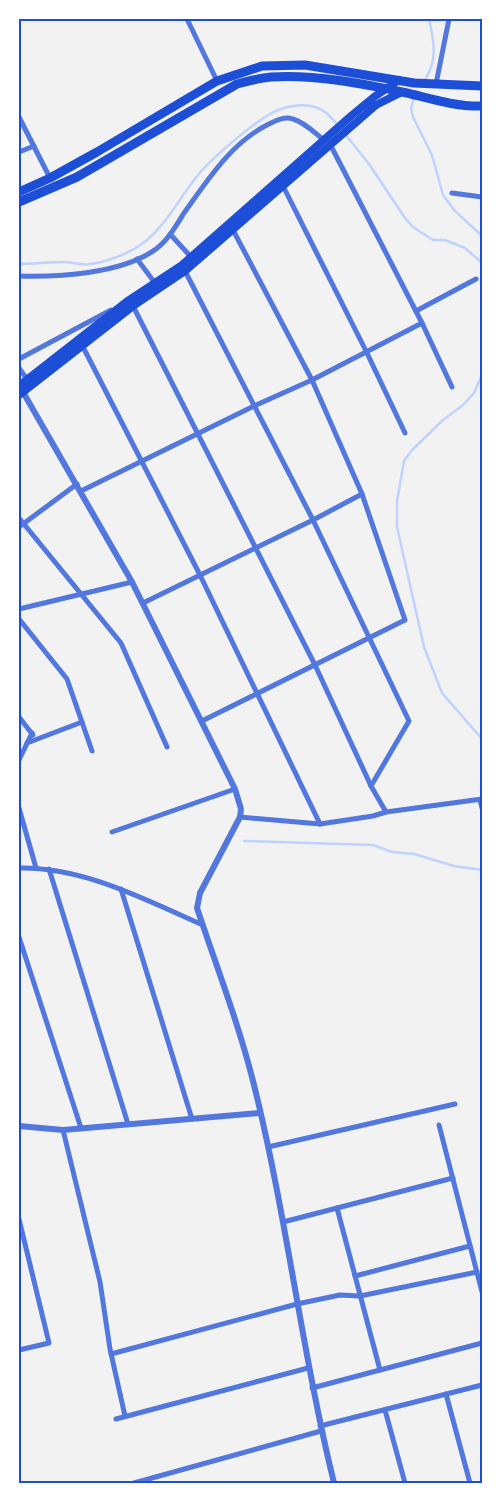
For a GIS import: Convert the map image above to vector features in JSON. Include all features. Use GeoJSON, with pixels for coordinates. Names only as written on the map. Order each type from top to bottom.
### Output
{"type":"FeatureCollection","features":[{"type":"Feature","properties":{"kind":"main road"},"geometry":{"type":"LineString","coordinates":[[19,192],[50,178],[217,81],[262,66],[288,64],[323,67],[414,83],[482,86]]}},
{"type":"Feature","properties":{"kind":"main road"},"geometry":{"type":"LineString","coordinates":[[19,202],[76,177],[237,84],[270,77],[291,76],[331,80],[449,103],[482,106]]}},
{"type":"Feature","properties":{"kind":"main road"},"geometry":{"type":"LineString","coordinates":[[20,391],[27,379],[124,304],[191,257],[329,141],[385,89],[399,80]]}},
{"type":"Feature","properties":{"kind":"main road"},"geometry":{"type":"LineString","coordinates":[[354,119],[382,101],[404,93]]}},
{"type":"Feature","properties":{"kind":"main road"},"geometry":{"type":"LineString","coordinates":[[20,391],[133,306],[185,271],[283,186],[329,141]]}},
{"type":"Feature","properties":{"kind":"street"},"geometry":{"type":"LineString","coordinates":[[187,19],[217,81]]}},
{"type":"Feature","properties":{"kind":"street"},"geometry":{"type":"LineString","coordinates":[[432,84],[449,19]]}},
{"type":"Feature","properties":{"kind":"street"},"geometry":{"type":"LineString","coordinates":[[19,117],[50,178]]}},
{"type":"Feature","properties":{"kind":"street"},"geometry":{"type":"LineString","coordinates":[[19,276],[67,276],[104,269],[137,259],[155,250],[170,234],[236,148],[258,130],[287,118],[297,121],[329,141],[416,311],[452,387]]}},
{"type":"Feature","properties":{"kind":"street"},"geometry":{"type":"LineString","coordinates":[[19,152],[34,146]]}},
{"type":"Feature","properties":{"kind":"street"},"geometry":{"type":"LineString","coordinates":[[283,186],[405,434]]}},
{"type":"Feature","properties":{"kind":"street"},"geometry":{"type":"LineString","coordinates":[[452,193],[482,197]]}},
{"type":"Feature","properties":{"kind":"street"},"geometry":{"type":"LineString","coordinates":[[202,721],[406,620],[362,494],[312,380],[232,230]]}},
{"type":"Feature","properties":{"kind":"street"},"geometry":{"type":"LineString","coordinates":[[170,234],[191,257]]}},
{"type":"Feature","properties":{"kind":"street"},"geometry":{"type":"LineString","coordinates":[[137,259],[155,283]]}},
{"type":"Feature","properties":{"kind":"street"},"geometry":{"type":"LineString","coordinates":[[185,271],[313,520],[409,721],[371,786]]}},
{"type":"Feature","properties":{"kind":"street"},"geometry":{"type":"LineString","coordinates":[[416,311],[476,279]]}},
{"type":"Feature","properties":{"kind":"street"},"geometry":{"type":"LineString","coordinates":[[19,359],[124,304]]}},
{"type":"Feature","properties":{"kind":"street"},"geometry":{"type":"LineString","coordinates":[[133,306],[257,548],[315,665],[371,786],[386,812]]}},
{"type":"Feature","properties":{"kind":"street"},"geometry":{"type":"LineString","coordinates":[[81,491],[199,435],[254,406],[312,380],[422,323]]}},
{"type":"Feature","properties":{"kind":"street"},"geometry":{"type":"LineString","coordinates":[[82,345],[200,575],[320,824]]}},
{"type":"Feature","properties":{"kind":"street"},"geometry":{"type":"LineString","coordinates":[[19,368],[27,379]]}},
{"type":"Feature","properties":{"kind":"street"},"geometry":{"type":"LineString","coordinates":[[20,391],[81,491],[132,582],[202,721],[235,790],[241,809],[240,817],[198,898],[197,908],[242,1043],[260,1114],[283,1222],[312,1388],[334,1483]]}},
{"type":"Feature","properties":{"kind":"street"},"geometry":{"type":"LineString","coordinates":[[21,525],[76,484]]}},
{"type":"Feature","properties":{"kind":"street"},"geometry":{"type":"LineString","coordinates":[[143,603],[257,548],[362,494]]}},
{"type":"Feature","properties":{"kind":"street"},"geometry":{"type":"LineString","coordinates":[[19,518],[21,525],[121,643],[167,747]]}},
{"type":"Feature","properties":{"kind":"street"},"geometry":{"type":"LineString","coordinates":[[19,609],[132,582]]}},
{"type":"Feature","properties":{"kind":"street"},"geometry":{"type":"LineString","coordinates":[[19,619],[67,679],[92,751]]}},
{"type":"Feature","properties":{"kind":"street"},"geometry":{"type":"LineString","coordinates":[[19,718],[37,739]]}},
{"type":"Feature","properties":{"kind":"street"},"geometry":{"type":"LineString","coordinates":[[27,743],[82,722]]}},
{"type":"Feature","properties":{"kind":"street"},"geometry":{"type":"LineString","coordinates":[[19,760],[32,733]]}},
{"type":"Feature","properties":{"kind":"street"},"geometry":{"type":"LineString","coordinates":[[112,832],[235,790]]}},
{"type":"Feature","properties":{"kind":"street"},"geometry":{"type":"LineString","coordinates":[[240,817],[320,824],[386,812],[481,799],[482,808]]}},
{"type":"Feature","properties":{"kind":"street"},"geometry":{"type":"LineString","coordinates":[[19,808],[36,868]]}},
{"type":"Feature","properties":{"kind":"street"},"geometry":{"type":"LineString","coordinates":[[19,868],[49,869],[121,889],[203,925]]}},
{"type":"Feature","properties":{"kind":"street"},"geometry":{"type":"LineString","coordinates":[[49,869],[128,1124]]}},
{"type":"Feature","properties":{"kind":"street"},"geometry":{"type":"LineString","coordinates":[[121,889],[192,1119]]}},
{"type":"Feature","properties":{"kind":"street"},"geometry":{"type":"LineString","coordinates":[[19,937],[81,1128]]}},
{"type":"Feature","properties":{"kind":"street"},"geometry":{"type":"LineString","coordinates":[[268,1148],[455,1104]]}},
{"type":"Feature","properties":{"kind":"street"},"geometry":{"type":"LineString","coordinates":[[19,1126],[63,1130],[260,1114]]}},
{"type":"Feature","properties":{"kind":"street"},"geometry":{"type":"LineString","coordinates":[[439,1125],[482,1292]]}},
{"type":"Feature","properties":{"kind":"street"},"geometry":{"type":"LineString","coordinates":[[63,1130],[100,1282],[111,1354],[125,1416]]}},
{"type":"Feature","properties":{"kind":"street"},"geometry":{"type":"LineString","coordinates":[[283,1222],[453,1178]]}},
{"type":"Feature","properties":{"kind":"street"},"geometry":{"type":"LineString","coordinates":[[337,1208],[380,1370]]}},
{"type":"Feature","properties":{"kind":"street"},"geometry":{"type":"LineString","coordinates":[[19,1219],[49,1343],[19,1350]]}},
{"type":"Feature","properties":{"kind":"street"},"geometry":{"type":"LineString","coordinates":[[355,1276],[470,1246]]}},
{"type":"Feature","properties":{"kind":"street"},"geometry":{"type":"LineString","coordinates":[[111,1354],[297,1304],[340,1295],[360,1296],[477,1272]]}},
{"type":"Feature","properties":{"kind":"street"},"geometry":{"type":"LineString","coordinates":[[312,1388],[482,1343]]}},
{"type":"Feature","properties":{"kind":"street"},"geometry":{"type":"LineString","coordinates":[[116,1419],[308,1368]]}},
{"type":"Feature","properties":{"kind":"street"},"geometry":{"type":"LineString","coordinates":[[134,1483],[385,1410],[482,1385]]}},
{"type":"Feature","properties":{"kind":"street"},"geometry":{"type":"LineString","coordinates":[[446,1394],[470,1483]]}},
{"type":"Feature","properties":{"kind":"street"},"geometry":{"type":"LineString","coordinates":[[385,1410],[404,1483]]}},
{"type":"Feature","properties":{"kind":"waterway"},"geometry":{"type":"LineString","coordinates":[[425,80],[432,65],[434,50],[429,19]]}},
{"type":"Feature","properties":{"kind":"waterway"},"geometry":{"type":"LineString","coordinates":[[414,98],[411,108],[413,117],[432,155],[443,195],[454,210],[482,236]]}},
{"type":"Feature","properties":{"kind":"waterway"},"geometry":{"type":"LineString","coordinates":[[19,264],[64,262],[88,264],[102,262],[134,249],[162,225],[191,184],[214,158],[262,119],[281,109],[298,106],[315,107],[325,112],[338,126]]}},
{"type":"Feature","properties":{"kind":"waterway"},"geometry":{"type":"LineString","coordinates":[[345,134],[369,164],[413,227],[433,240],[445,240],[465,248],[482,263]]}},
{"type":"Feature","properties":{"kind":"waterway"},"geometry":{"type":"LineString","coordinates":[[482,375],[474,393],[412,450],[404,461],[397,501],[397,527],[424,647],[442,693],[482,739]]}},
{"type":"Feature","properties":{"kind":"waterway"},"geometry":{"type":"LineString","coordinates":[[244,841],[373,845],[392,852],[414,854],[454,866],[482,870]]}}]}
